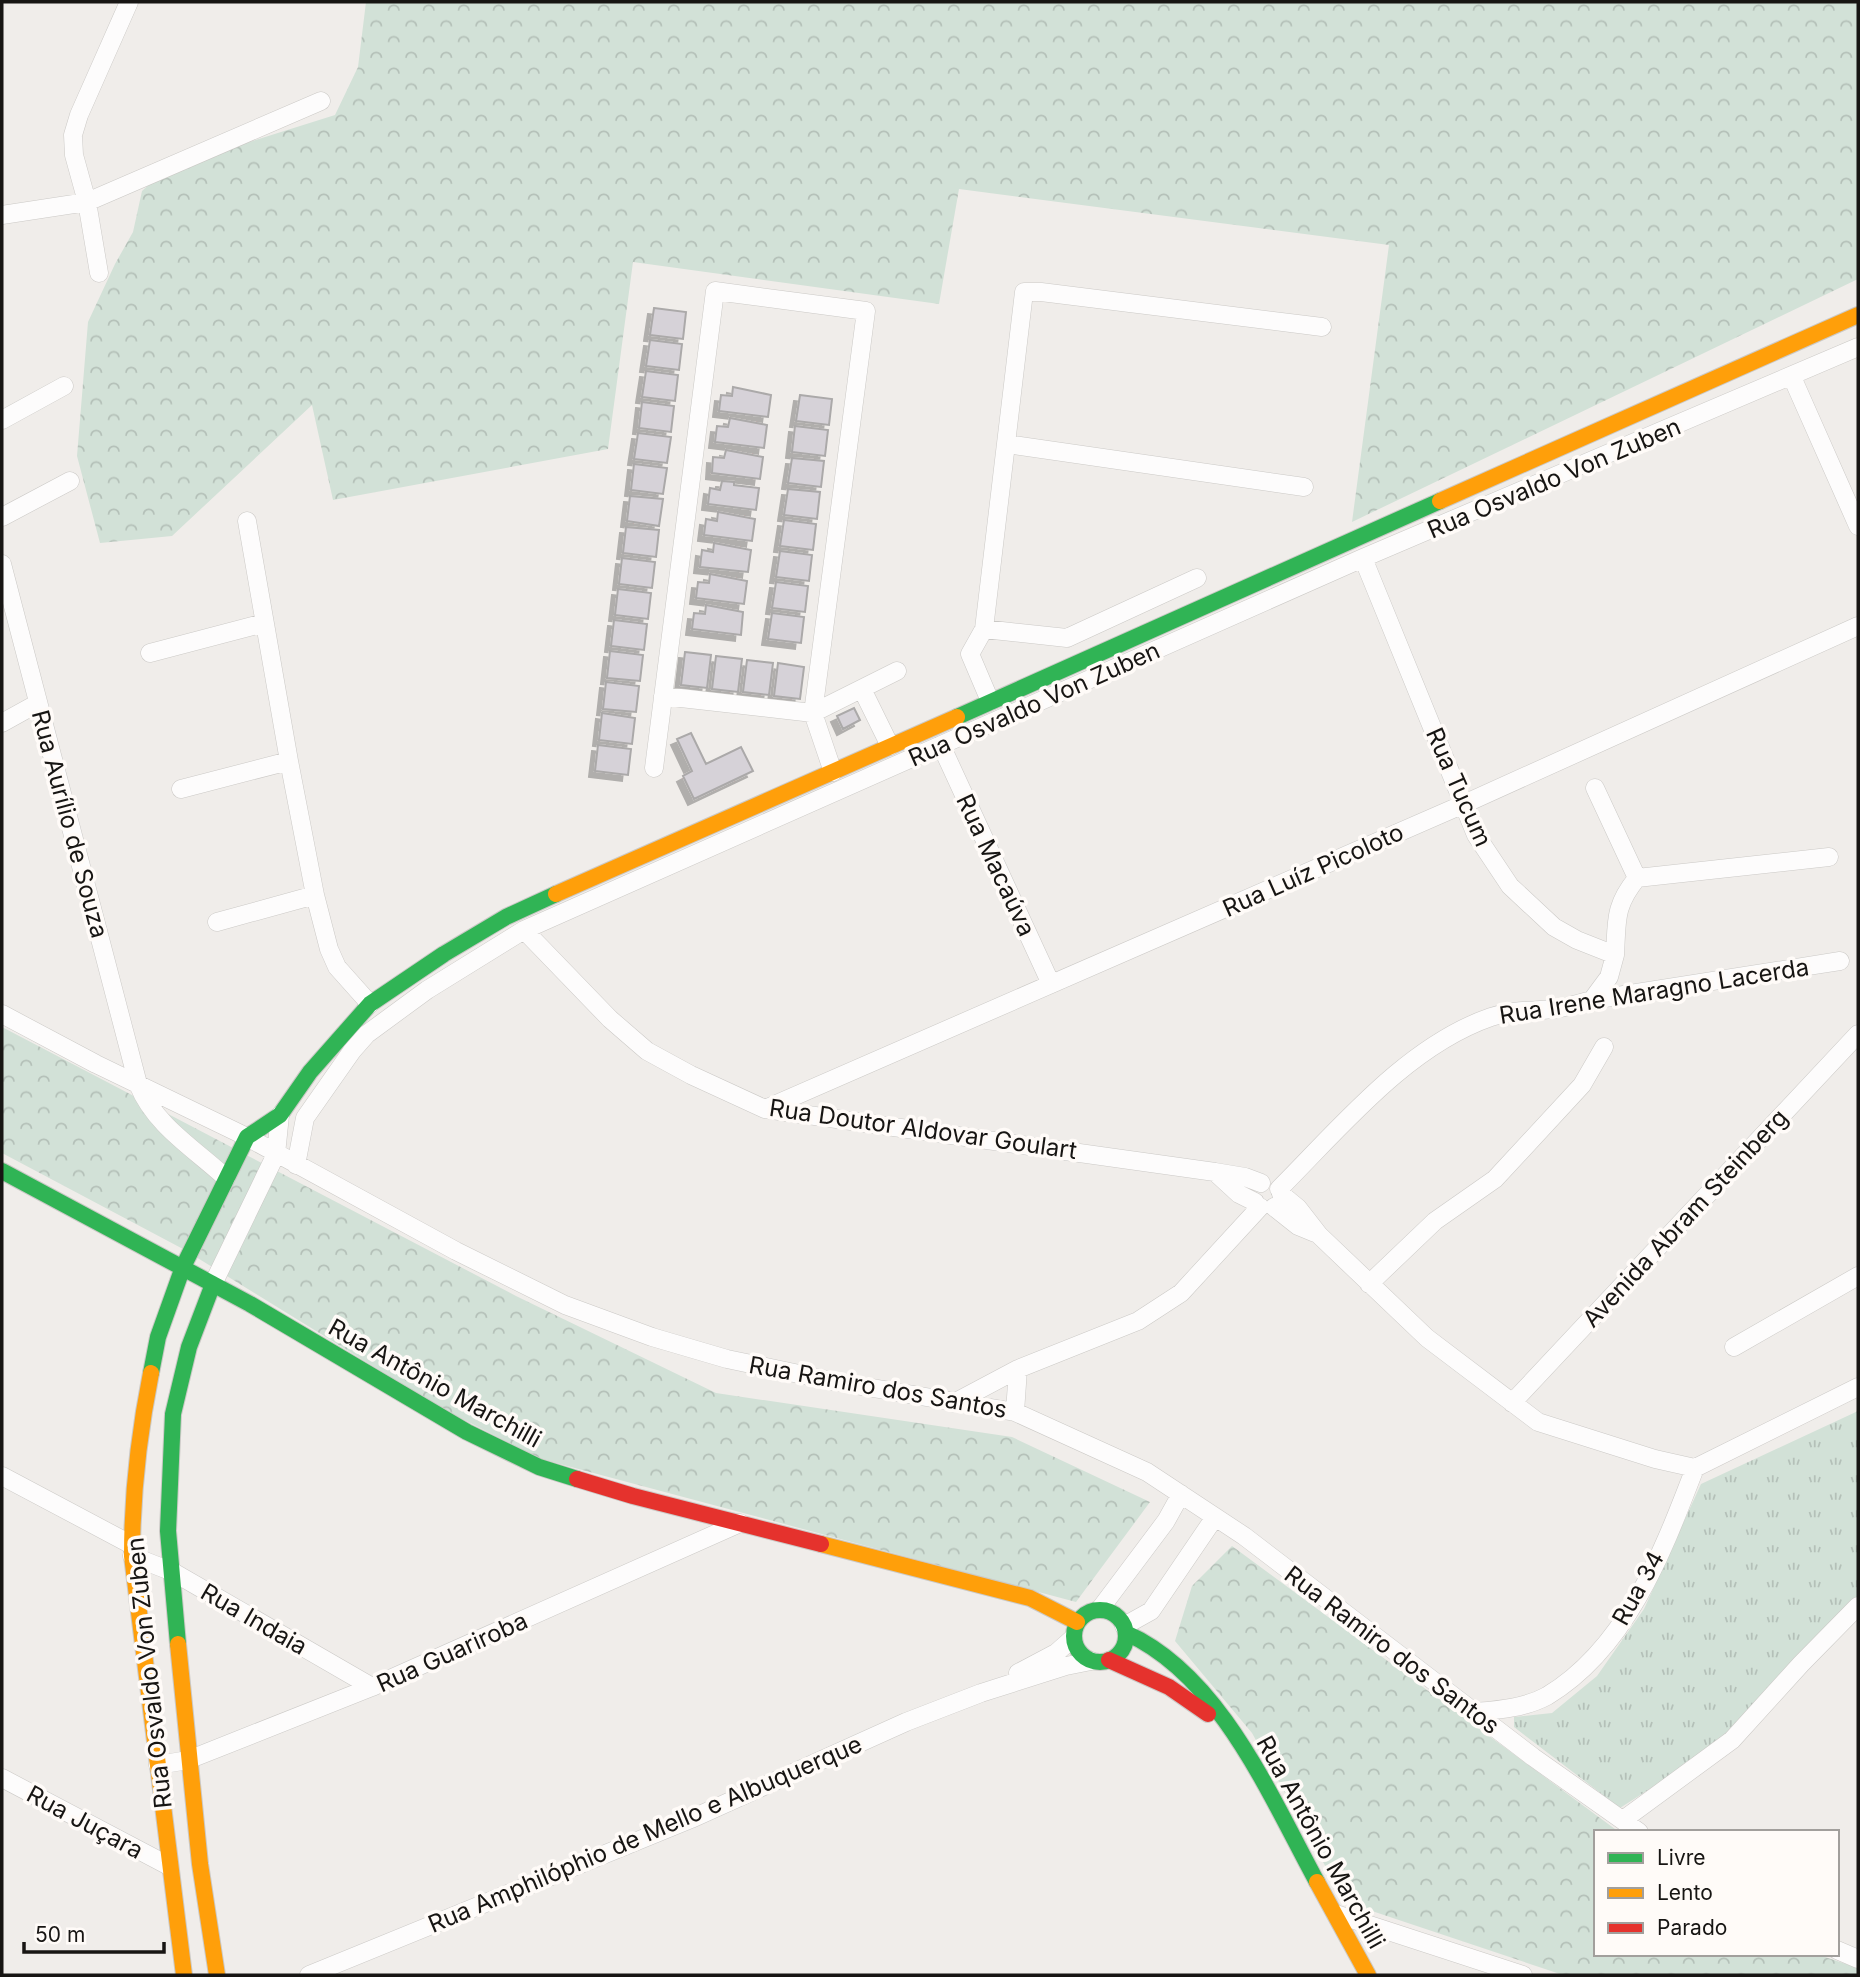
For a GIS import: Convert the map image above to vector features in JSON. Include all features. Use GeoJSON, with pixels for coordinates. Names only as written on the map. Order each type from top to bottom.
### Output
{"type":"FeatureCollection","features":[{"type":"Feature","properties":{"kind":"street"},"geometry":{"type":"LineString","coordinates":[[99,273],[87,202],[74,155],[73,135],[79,115],[130,2]]}},
{"type":"Feature","properties":{"kind":"street"},"geometry":{"type":"LineString","coordinates":[[2,215],[87,202],[321,101]]}},
{"type":"Feature","properties":{"kind":"street"},"geometry":{"type":"LineString","coordinates":[[653,768],[715,291],[866,311],[813,713],[834,772]]}},
{"type":"Feature","properties":{"kind":"street"},"geometry":{"type":"LineString","coordinates":[[990,701],[970,654],[984,629],[1024,292],[1054,293],[1322,327]]}},
{"type":"Feature","properties":{"kind":"street","name":"Rua Osvaldo Von Zuben"},"geometry":{"type":"LineString","coordinates":[[184,1975],[132,1551],[144,1409],[158,1337],[183,1267],[247,1137],[280,1115],[310,1072],[370,1004],[444,954],[506,917],[599,873],[834,772],[1858,316]]}},
{"type":"Feature","properties":{"kind":"street","name":"Rua Osvaldo Von Zuben"},"geometry":{"type":"LineString","coordinates":[[296,1165],[305,1118],[367,1034],[427,990],[524,930],[1363,558],[1858,347]]}},
{"type":"Feature","properties":{"kind":"street"},"geometry":{"type":"LineString","coordinates":[[1792,377],[1858,526]]}},
{"type":"Feature","properties":{"kind":"street"},"geometry":{"type":"LineString","coordinates":[[2,420],[64,386]]}},
{"type":"Feature","properties":{"kind":"street"},"geometry":{"type":"LineString","coordinates":[[1006,444],[1304,487]]}},
{"type":"Feature","properties":{"kind":"street"},"geometry":{"type":"LineString","coordinates":[[2,517],[70,481]]}},
{"type":"Feature","properties":{"kind":"street"},"geometry":{"type":"LineString","coordinates":[[247,521],[315,895],[329,949],[337,967],[370,1004]]}},
{"type":"Feature","properties":{"kind":"street","name":"Rua Tucum"},"geometry":{"type":"LineString","coordinates":[[1363,558],[1476,835],[1510,886],[1554,927],[1577,940],[1615,955]]}},
{"type":"Feature","properties":{"kind":"street","name":"Rua Aurílio de Souza"},"geometry":{"type":"LineString","coordinates":[[2,564],[142,1095],[161,1122],[226,1178]]}},
{"type":"Feature","properties":{"kind":"street"},"geometry":{"type":"LineString","coordinates":[[984,629],[1067,638],[1197,578]]}},
{"type":"Feature","properties":{"kind":"street"},"geometry":{"type":"LineString","coordinates":[[150,653],[264,623]]}},
{"type":"Feature","properties":{"kind":"street","name":"Rua Luíz Picoloto"},"geometry":{"type":"LineString","coordinates":[[765,1108],[1464,804],[1858,626]]}},
{"type":"Feature","properties":{"kind":"street"},"geometry":{"type":"LineString","coordinates":[[663,696],[813,713],[897,671]]}},
{"type":"Feature","properties":{"kind":"street"},"geometry":{"type":"LineString","coordinates":[[862,689],[890,746]]}},
{"type":"Feature","properties":{"kind":"street"},"geometry":{"type":"LineString","coordinates":[[2,723],[38,703]]}},
{"type":"Feature","properties":{"kind":"street","name":"Rua Macaúva"},"geometry":{"type":"LineString","coordinates":[[941,745],[1051,984]]}},
{"type":"Feature","properties":{"kind":"street"},"geometry":{"type":"LineString","coordinates":[[181,789],[289,761]]}},
{"type":"Feature","properties":{"kind":"street"},"geometry":{"type":"LineString","coordinates":[[1595,788],[1637,878]]}},
{"type":"Feature","properties":{"kind":"street"},"geometry":{"type":"LineString","coordinates":[[1592,1000],[1609,977],[1615,955],[1618,911],[1623,895],[1637,878],[1829,857]]}},
{"type":"Feature","properties":{"kind":"street"},"geometry":{"type":"LineString","coordinates":[[216,922],[315,895]]}},
{"type":"Feature","properties":{"kind":"street","name":"Rua Doutor Aldovar Goulart"},"geometry":{"type":"LineString","coordinates":[[524,930],[610,1019],[647,1051],[691,1075],[765,1108],[1245,1177],[1261,1183],[1268,1182],[1270,1200]]}},
{"type":"Feature","properties":{"kind":"street","name":"Rua Irene Maragno Lacerda"},"geometry":{"type":"LineString","coordinates":[[954,1403],[1018,1369],[1138,1321],[1181,1293],[1270,1200],[1414,1059],[1463,1030],[1491,1017],[1516,1011],[1558,1008],[1592,1000],[1840,961]]}},
{"type":"Feature","properties":{"kind":"street","name":"Rua Ramiro dos Santos"},"geometry":{"type":"LineString","coordinates":[[2,1014],[213,1123],[247,1137],[456,1251],[565,1305],[652,1337],[727,1359],[954,1403],[1015,1412],[1147,1472],[1212,1514],[1532,1757],[1636,1830]]}},
{"type":"Feature","properties":{"kind":"street","name":"Avenida Abram Steinberg"},"geometry":{"type":"LineString","coordinates":[[1512,1403],[1858,1034]]}},
{"type":"Feature","properties":{"kind":"street"},"geometry":{"type":"LineString","coordinates":[[1369,1284],[1435,1221],[1496,1180],[1582,1085],[1604,1046]]}},
{"type":"Feature","properties":{"kind":"street","name":"Rua Osvaldo Von Zuben"},"geometry":{"type":"LineString","coordinates":[[216,1975],[188,1760],[168,1531],[173,1414],[189,1347],[213,1284],[276,1154],[280,1115]]}},
{"type":"Feature","properties":{"kind":"street","name":"Rua Antônio Marchilli"},"geometry":{"type":"LineString","coordinates":[[2,1171],[183,1267],[467,1432],[539,1467],[633,1496],[1030,1598],[1075,1630]]}},
{"type":"Feature","properties":{"kind":"street"},"geometry":{"type":"LineString","coordinates":[[1214,1172],[1239,1194],[1270,1200],[1298,1226],[1319,1235],[1427,1338],[1538,1422],[1655,1459],[1695,1468],[1858,1387]]}},
{"type":"Feature","properties":{"kind":"street"},"geometry":{"type":"LineString","coordinates":[[1734,1347],[1858,1276]]}},
{"type":"Feature","properties":{"kind":"street"},"geometry":{"type":"LineString","coordinates":[[1015,1412],[1018,1369]]}},
{"type":"Feature","properties":{"kind":"street","name":"Rua 34"},"geometry":{"type":"LineString","coordinates":[[1475,1712],[1511,1709],[1546,1697],[1590,1663],[1631,1611],[1695,1468]]}},
{"type":"Feature","properties":{"kind":"street","name":"Rua Indaia"},"geometry":{"type":"LineString","coordinates":[[2,1476],[372,1687]]}},
{"type":"Feature","properties":{"kind":"street"},"geometry":{"type":"LineString","coordinates":[[1100,1609],[1166,1521],[1181,1494]]}},
{"type":"Feature","properties":{"kind":"street"},"geometry":{"type":"LineString","coordinates":[[1124,1627],[1151,1611],[1212,1514]]}},
{"type":"Feature","properties":{"kind":"street","name":"Rua Guariroba"},"geometry":{"type":"LineString","coordinates":[[158,1765],[188,1760],[372,1687],[740,1523]]}},
{"type":"Feature","properties":{"kind":"street"},"geometry":{"type":"LineString","coordinates":[[1623,1821],[1732,1740],[1858,1606]]}},
{"type":"Feature","properties":{"kind":"street"},"geometry":{"type":"LineString","coordinates":[[1100,1609],[1112,1612],[1124,1627],[1125,1644],[1119,1654],[1109,1660],[1091,1661],[1079,1651],[1075,1630],[1083,1615],[1100,1609]]}},
{"type":"Feature","properties":{"kind":"street","name":"Rua Antônio Marchilli"},"geometry":{"type":"LineString","coordinates":[[1124,1627],[1177,1667],[1206,1696],[1234,1732],[1368,1975]]}},
{"type":"Feature","properties":{"kind":"street","name":"Rua Amphilóphio de Mello e Albuquerque"},"geometry":{"type":"LineString","coordinates":[[981,1693],[1056,1653],[1075,1630]]}},
{"type":"Feature","properties":{"kind":"street","name":"Rua Antônio Marchilli"},"geometry":{"type":"LineString","coordinates":[[1109,1660],[1169,1688],[1234,1732]]}},
{"type":"Feature","properties":{"kind":"street","name":"Rua Amphilóphio de Mello e Albuquerque"},"geometry":{"type":"LineString","coordinates":[[309,1975],[691,1819],[906,1722],[981,1693],[1066,1666],[1091,1661]]}},
{"type":"Feature","properties":{"kind":"street","name":"Rua Juçara"},"geometry":{"type":"LineString","coordinates":[[2,1778],[169,1866]]}},
{"type":"Feature","properties":{"kind":"street"},"geometry":{"type":"LineString","coordinates":[[1336,1914],[1523,1975]]}},
{"type":"Feature","properties":{"kind":"street"},"geometry":{"type":"LineString","coordinates":[[1839,1951],[1858,1959]]}},
{"type":"Feature","properties":{"kind":"green space"},"geometry":{"type":"Polygon","coordinates":[[[366,2],[1858,2],[1858,279],[1352,522],[1389,245],[959,189],[939,304],[633,262],[608,449],[333,500],[312,405],[172,536],[100,543],[77,456],[88,322],[133,232],[142,191],[167,168],[335,115],[358,67],[366,2]]]}},
{"type":"Feature","properties":{"kind":"green space"},"geometry":{"type":"Polygon","coordinates":[[[2,1027],[516,1296],[716,1393],[1012,1437],[1150,1502],[1076,1602],[541,1459],[441,1408],[183,1249],[2,1153],[2,1027]]]}},
{"type":"Feature","properties":{"kind":"green space"},"geometry":{"type":"Polygon","coordinates":[[[1858,1411],[1858,1599],[1720,1744],[1620,1808],[1514,1727],[1514,1717],[1552,1713],[1597,1676],[1644,1609],[1701,1484],[1858,1411]]]}},
{"type":"Feature","properties":{"kind":"green space"},"geometry":{"type":"Polygon","coordinates":[[[1232,1546],[1616,1830],[1594,1830],[1594,1956],[1822,1956],[1858,1968],[1858,1975],[1563,1975],[1345,1902],[1252,1733],[1175,1641],[1192,1586],[1232,1546]]]}},
{"type":"Feature","properties":{"kind":"building"},"geometry":{"type":"Polygon","coordinates":[[[654,308],[686,312],[683,339],[650,335],[654,308]]]}},
{"type":"Feature","properties":{"kind":"building"},"geometry":{"type":"Polygon","coordinates":[[[650,340],[682,344],[679,370],[646,366],[650,340]]]}},
{"type":"Feature","properties":{"kind":"building"},"geometry":{"type":"Polygon","coordinates":[[[646,371],[678,375],[675,401],[642,397],[646,371]]]}},
{"type":"Feature","properties":{"kind":"building"},"geometry":{"type":"Polygon","coordinates":[[[733,387],[771,395],[768,417],[719,411],[721,395],[732,396],[733,387]]]}},
{"type":"Feature","properties":{"kind":"building"},"geometry":{"type":"Polygon","coordinates":[[[800,395],[832,399],[829,425],[796,421],[800,395]]]}},
{"type":"Feature","properties":{"kind":"building"},"geometry":{"type":"Polygon","coordinates":[[[642,402],[674,406],[671,432],[639,428],[642,402]]]}},
{"type":"Feature","properties":{"kind":"building"},"geometry":{"type":"Polygon","coordinates":[[[730,418],[767,425],[764,448],[715,442],[717,426],[728,427],[730,418]]]}},
{"type":"Feature","properties":{"kind":"building"},"geometry":{"type":"Polygon","coordinates":[[[795,426],[828,430],[825,456],[792,452],[795,426]]]}},
{"type":"Feature","properties":{"kind":"building"},"geometry":{"type":"Polygon","coordinates":[[[638,433],[671,437],[667,463],[634,459],[638,433]]]}},
{"type":"Feature","properties":{"kind":"building"},"geometry":{"type":"Polygon","coordinates":[[[726,450],[763,457],[760,479],[712,473],[713,457],[724,458],[726,450]]]}},
{"type":"Feature","properties":{"kind":"building"},"geometry":{"type":"Polygon","coordinates":[[[792,458],[824,461],[821,487],[788,483],[792,458]]]}},
{"type":"Feature","properties":{"kind":"building"},"geometry":{"type":"Polygon","coordinates":[[[634,464],[667,468],[663,494],[631,490],[634,464]]]}},
{"type":"Feature","properties":{"kind":"building"},"geometry":{"type":"Polygon","coordinates":[[[722,481],[759,488],[756,510],[708,504],[710,488],[720,490],[722,481]]]}},
{"type":"Feature","properties":{"kind":"building"},"geometry":{"type":"Polygon","coordinates":[[[788,489],[820,492],[817,519],[784,515],[788,489]]]}},
{"type":"Feature","properties":{"kind":"building"},"geometry":{"type":"Polygon","coordinates":[[[630,496],[663,499],[659,526],[627,521],[630,496]]]}},
{"type":"Feature","properties":{"kind":"building"},"geometry":{"type":"Polygon","coordinates":[[[718,512],[755,519],[752,541],[704,535],[706,519],[717,521],[718,512]]]}},
{"type":"Feature","properties":{"kind":"building"},"geometry":{"type":"Polygon","coordinates":[[[784,520],[816,524],[813,550],[780,546],[784,520]]]}},
{"type":"Feature","properties":{"kind":"building"},"geometry":{"type":"Polygon","coordinates":[[[626,527],[659,530],[656,557],[623,553],[626,527]]]}},
{"type":"Feature","properties":{"kind":"building"},"geometry":{"type":"Polygon","coordinates":[[[714,543],[751,550],[748,572],[700,567],[702,550],[713,552],[714,543]]]}},
{"type":"Feature","properties":{"kind":"building"},"geometry":{"type":"Polygon","coordinates":[[[780,551],[812,555],[809,581],[776,577],[780,551]]]}},
{"type":"Feature","properties":{"kind":"building"},"geometry":{"type":"Polygon","coordinates":[[[622,558],[655,562],[652,588],[619,584],[622,558]]]}},
{"type":"Feature","properties":{"kind":"building"},"geometry":{"type":"Polygon","coordinates":[[[710,574],[747,581],[744,604],[696,598],[698,582],[709,583],[710,574]]]}},
{"type":"Feature","properties":{"kind":"building"},"geometry":{"type":"Polygon","coordinates":[[[776,582],[808,586],[805,612],[772,608],[776,582]]]}},
{"type":"Feature","properties":{"kind":"building"},"geometry":{"type":"Polygon","coordinates":[[[618,589],[651,593],[648,619],[615,615],[618,589]]]}},
{"type":"Feature","properties":{"kind":"building"},"geometry":{"type":"Polygon","coordinates":[[[706,605],[743,612],[741,635],[692,629],[694,613],[705,614],[706,605]]]}},
{"type":"Feature","properties":{"kind":"building"},"geometry":{"type":"Polygon","coordinates":[[[772,613],[804,617],[801,643],[768,639],[772,613]]]}},
{"type":"Feature","properties":{"kind":"building"},"geometry":{"type":"Polygon","coordinates":[[[614,620],[647,624],[644,650],[611,646],[614,620]]]}},
{"type":"Feature","properties":{"kind":"building"},"geometry":{"type":"Polygon","coordinates":[[[610,651],[643,655],[640,681],[607,678],[610,651]]]}},
{"type":"Feature","properties":{"kind":"building"},"geometry":{"type":"Polygon","coordinates":[[[685,652],[711,655],[707,688],[681,685],[685,652]]]}},
{"type":"Feature","properties":{"kind":"building"},"geometry":{"type":"Polygon","coordinates":[[[716,656],[742,659],[738,692],[712,689],[716,656]]]}},
{"type":"Feature","properties":{"kind":"building"},"geometry":{"type":"Polygon","coordinates":[[[747,660],[773,663],[769,695],[743,692],[747,660]]]}},
{"type":"Feature","properties":{"kind":"building"},"geometry":{"type":"Polygon","coordinates":[[[778,663],[804,667],[800,699],[774,696],[778,663]]]}},
{"type":"Feature","properties":{"kind":"building"},"geometry":{"type":"Polygon","coordinates":[[[606,682],[639,686],[636,712],[603,709],[606,682]]]}},
{"type":"Feature","properties":{"kind":"building"},"geometry":{"type":"Polygon","coordinates":[[[854,708],[860,720],[843,729],[837,716],[854,708]]]}},
{"type":"Feature","properties":{"kind":"building"},"geometry":{"type":"Polygon","coordinates":[[[602,713],[635,718],[632,744],[599,740],[602,713]]]}},
{"type":"Feature","properties":{"kind":"building"},"geometry":{"type":"Polygon","coordinates":[[[691,733],[706,764],[741,747],[753,771],[694,799],[683,776],[692,771],[677,739],[691,733]]]}},
{"type":"Feature","properties":{"kind":"building"},"geometry":{"type":"Polygon","coordinates":[[[598,745],[631,749],[628,775],[595,771],[598,745]]]}},
{"type":"Feature","properties":{"kind":"traffic: fast"},"geometry":{"type":"LineString","coordinates":[[957,717],[1440,501]]}},
{"type":"Feature","properties":{"kind":"traffic: fast"},"geometry":{"type":"LineString","coordinates":[[151,1373],[158,1337],[183,1267],[247,1137],[280,1115],[310,1072],[370,1004],[444,954],[506,917],[556,894]]}},
{"type":"Feature","properties":{"kind":"traffic: fast"},"geometry":{"type":"LineString","coordinates":[[2,1171],[250,1304],[467,1432],[539,1467],[577,1479]]}},
{"type":"Feature","properties":{"kind":"traffic: fast"},"geometry":{"type":"LineString","coordinates":[[178,1644],[168,1531],[173,1414],[189,1347],[213,1284]]}},
{"type":"Feature","properties":{"kind":"traffic: fast"},"geometry":{"type":"LineString","coordinates":[[1100,1610],[1110,1612],[1118,1618],[1124,1626],[1126,1636],[1124,1646],[1118,1654],[1110,1660],[1100,1662],[1090,1660],[1082,1654],[1076,1646],[1074,1636],[1076,1626],[1082,1618],[1090,1612],[1100,1610]]}},
{"type":"Feature","properties":{"kind":"traffic: fast"},"geometry":{"type":"LineString","coordinates":[[1126,1633],[1159,1652],[1189,1678],[1215,1708],[1261,1776],[1317,1882]]}},
{"type":"Feature","properties":{"kind":"traffic: slow"},"geometry":{"type":"LineString","coordinates":[[1440,501],[1858,315]]}},
{"type":"Feature","properties":{"kind":"traffic: slow"},"geometry":{"type":"LineString","coordinates":[[556,894],[957,717]]}},
{"type":"Feature","properties":{"kind":"traffic: slow"},"geometry":{"type":"LineString","coordinates":[[151,1373],[137,1464],[132,1556],[184,1975]]}},
{"type":"Feature","properties":{"kind":"traffic: slow"},"geometry":{"type":"LineString","coordinates":[[821,1544],[1030,1598],[1077,1622]]}},
{"type":"Feature","properties":{"kind":"traffic: slow"},"geometry":{"type":"LineString","coordinates":[[178,1644],[200,1864],[217,1975]]}},
{"type":"Feature","properties":{"kind":"traffic: slow"},"geometry":{"type":"LineString","coordinates":[[1317,1882],[1368,1975]]}},
{"type":"Feature","properties":{"kind":"traffic: jam"},"geometry":{"type":"LineString","coordinates":[[577,1479],[821,1544]]}},
{"type":"Feature","properties":{"kind":"traffic: jam"},"geometry":{"type":"LineString","coordinates":[[1109,1660],[1169,1687],[1208,1714]]}}]}
